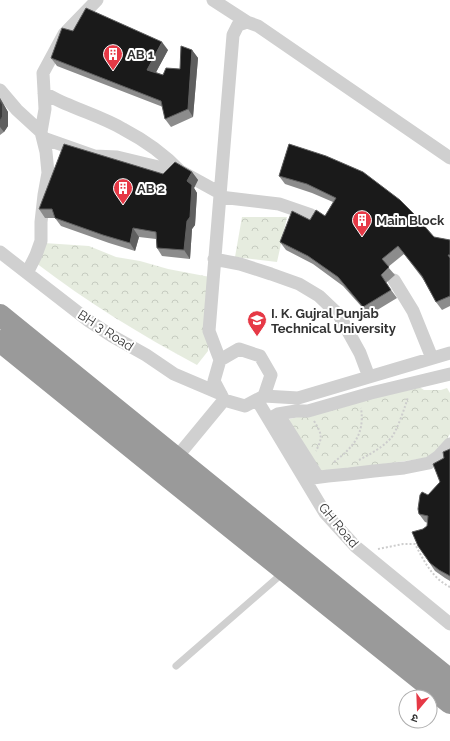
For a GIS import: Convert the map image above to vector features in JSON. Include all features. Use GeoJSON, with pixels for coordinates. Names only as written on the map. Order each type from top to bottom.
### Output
{"type":"FeatureCollection","features":[{"type":"Feature","properties":{"kind":"highway"},"geometry":{"type":"LineString","coordinates":[[0,315],[170,466],[285,571],[450,703]]}},
{"type":"Feature","properties":{"kind":"highway"},"geometry":{"type":"LineString","coordinates":[[0,341],[170,466],[450,680]]}},
{"type":"Feature","properties":{"kind":"street"},"geometry":{"type":"LineString","coordinates":[[27,273],[42,241],[41,222],[48,172],[46,152],[42,135],[46,110],[42,73],[64,34],[97,0]]}},
{"type":"Feature","properties":{"kind":"street"},"geometry":{"type":"LineString","coordinates":[[213,0],[247,22],[258,26],[450,158]]}},
{"type":"Feature","properties":{"kind":"street"},"geometry":{"type":"LineString","coordinates":[[247,22],[238,26],[233,36],[209,331],[220,360],[214,381],[222,397],[245,406],[261,398],[298,398],[450,352]]}},
{"type":"Feature","properties":{"kind":"street"},"geometry":{"type":"LineString","coordinates":[[0,90],[17,110],[42,135],[94,156],[117,157],[167,169],[180,170]]}},
{"type":"Feature","properties":{"kind":"street"},"geometry":{"type":"LineString","coordinates":[[44,93],[70,106],[123,128],[151,146],[180,170],[220,195],[279,204],[311,215]]}},
{"type":"Feature","properties":{"kind":"street","name":"BH 3 Road"},"geometry":{"type":"LineString","coordinates":[[0,252],[89,321],[146,355],[174,374],[222,397]]}},
{"type":"Feature","properties":{"kind":"street"},"geometry":{"type":"LineString","coordinates":[[214,259],[240,264],[271,274],[299,284],[319,296],[339,315],[360,353],[370,377]]}},
{"type":"Feature","properties":{"kind":"street"},"geometry":{"type":"LineString","coordinates":[[394,280],[413,311],[432,358]]}},
{"type":"Feature","properties":{"kind":"street"},"geometry":{"type":"LineString","coordinates":[[220,360],[239,349],[260,356],[271,375],[261,398]]}},
{"type":"Feature","properties":{"kind":"street"},"geometry":{"type":"LineString","coordinates":[[311,470],[273,417],[296,411],[308,411],[450,374]]}},
{"type":"Feature","properties":{"kind":"street"},"geometry":{"type":"LineString","coordinates":[[170,466],[222,397]]}},
{"type":"Feature","properties":{"kind":"street","name":"GH Road"},"geometry":{"type":"LineString","coordinates":[[261,398],[311,470],[325,513],[355,546],[450,624]]}},
{"type":"Feature","properties":{"kind":"street"},"geometry":{"type":"LineString","coordinates":[[311,470],[404,468],[429,463],[439,456],[450,444]]}},
{"type":"Feature","properties":{"kind":"street"},"geometry":{"type":"LineString","coordinates":[[311,470],[330,468]]}},
{"type":"Feature","properties":{"kind":"lane"},"geometry":{"type":"LineString","coordinates":[[176,666],[285,571]]}},
{"type":"Feature","properties":{"kind":"path"},"geometry":{"type":"LineString","coordinates":[[358,460],[376,450],[392,438],[408,397],[409,384]]}},
{"type":"Feature","properties":{"kind":"path"},"geometry":{"type":"LineString","coordinates":[[311,470],[333,462],[346,452],[358,438],[362,425],[359,397]]}},
{"type":"Feature","properties":{"kind":"path"},"geometry":{"type":"LineString","coordinates":[[308,411],[320,431],[321,441],[311,470]]}},
{"type":"Feature","properties":{"kind":"path"},"geometry":{"type":"LineString","coordinates":[[363,552],[403,544],[416,544],[431,572],[450,587]]}},
{"type":"Feature","properties":{"kind":"green space"},"geometry":{"type":"Polygon","coordinates":[[[242,217],[287,217],[277,262],[235,257],[242,217]]]}},
{"type":"Feature","properties":{"kind":"green space"},"geometry":{"type":"Polygon","coordinates":[[[44,243],[89,246],[116,257],[210,277],[208,351],[197,365],[155,342],[95,305],[36,263],[44,243]]]}},
{"type":"Feature","properties":{"kind":"green space"},"geometry":{"type":"Polygon","coordinates":[[[413,383],[424,390],[441,390],[447,388],[450,393],[450,434],[433,457],[316,474],[287,420],[413,383]]]}},
{"type":"Feature","properties":{"kind":"building","name":"AB 1"},"geometry":{"type":"Polygon","coordinates":[[[86,8],[162,42],[147,70],[163,75],[166,68],[180,69],[181,46],[192,50],[188,109],[165,119],[161,101],[51,58],[62,28],[73,31],[86,8]]]}},
{"type":"Feature","properties":{"kind":"building"},"geometry":{"type":"Polygon","coordinates":[[[0,100],[2,104],[2,117],[0,121],[0,100]]]}},
{"type":"Feature","properties":{"kind":"building","name":"AB 2"},"geometry":{"type":"Polygon","coordinates":[[[64,144],[163,174],[175,162],[192,172],[187,181],[192,185],[190,217],[187,221],[184,250],[157,248],[156,232],[133,228],[130,243],[55,218],[52,209],[39,209],[64,144]]]}},
{"type":"Feature","properties":{"kind":"building","name":"Main Block"},"geometry":{"type":"Polygon","coordinates":[[[289,144],[326,156],[363,172],[400,200],[434,237],[450,240],[450,255],[448,255],[450,258],[450,296],[436,302],[422,276],[398,246],[382,259],[389,267],[381,275],[391,290],[363,307],[338,277],[308,256],[280,242],[292,211],[310,220],[316,210],[325,216],[336,198],[307,184],[279,176],[289,144]]]}},
{"type":"Feature","properties":{"kind":"building"},"geometry":{"type":"Polygon","coordinates":[[[450,449],[450,576],[430,563],[418,546],[412,532],[423,529],[427,526],[428,516],[419,514],[418,509],[420,495],[422,492],[428,495],[440,482],[433,464],[444,458],[443,452],[450,449]]]}},
{"type":"Feature","properties":{"kind":"place","name":"AB 1"},"geometry":{"type":"Point","coordinates":[113,71]}},
{"type":"Feature","properties":{"kind":"place","name":"AB 2"},"geometry":{"type":"Point","coordinates":[123,205]}},
{"type":"Feature","properties":{"kind":"place","name":"Main Block"},"geometry":{"type":"Point","coordinates":[362,237]}},
{"type":"Feature","properties":{"kind":"place","name":"I. K. Gujral Punjab Technical University"},"geometry":{"type":"Point","coordinates":[257,337]}}]}
